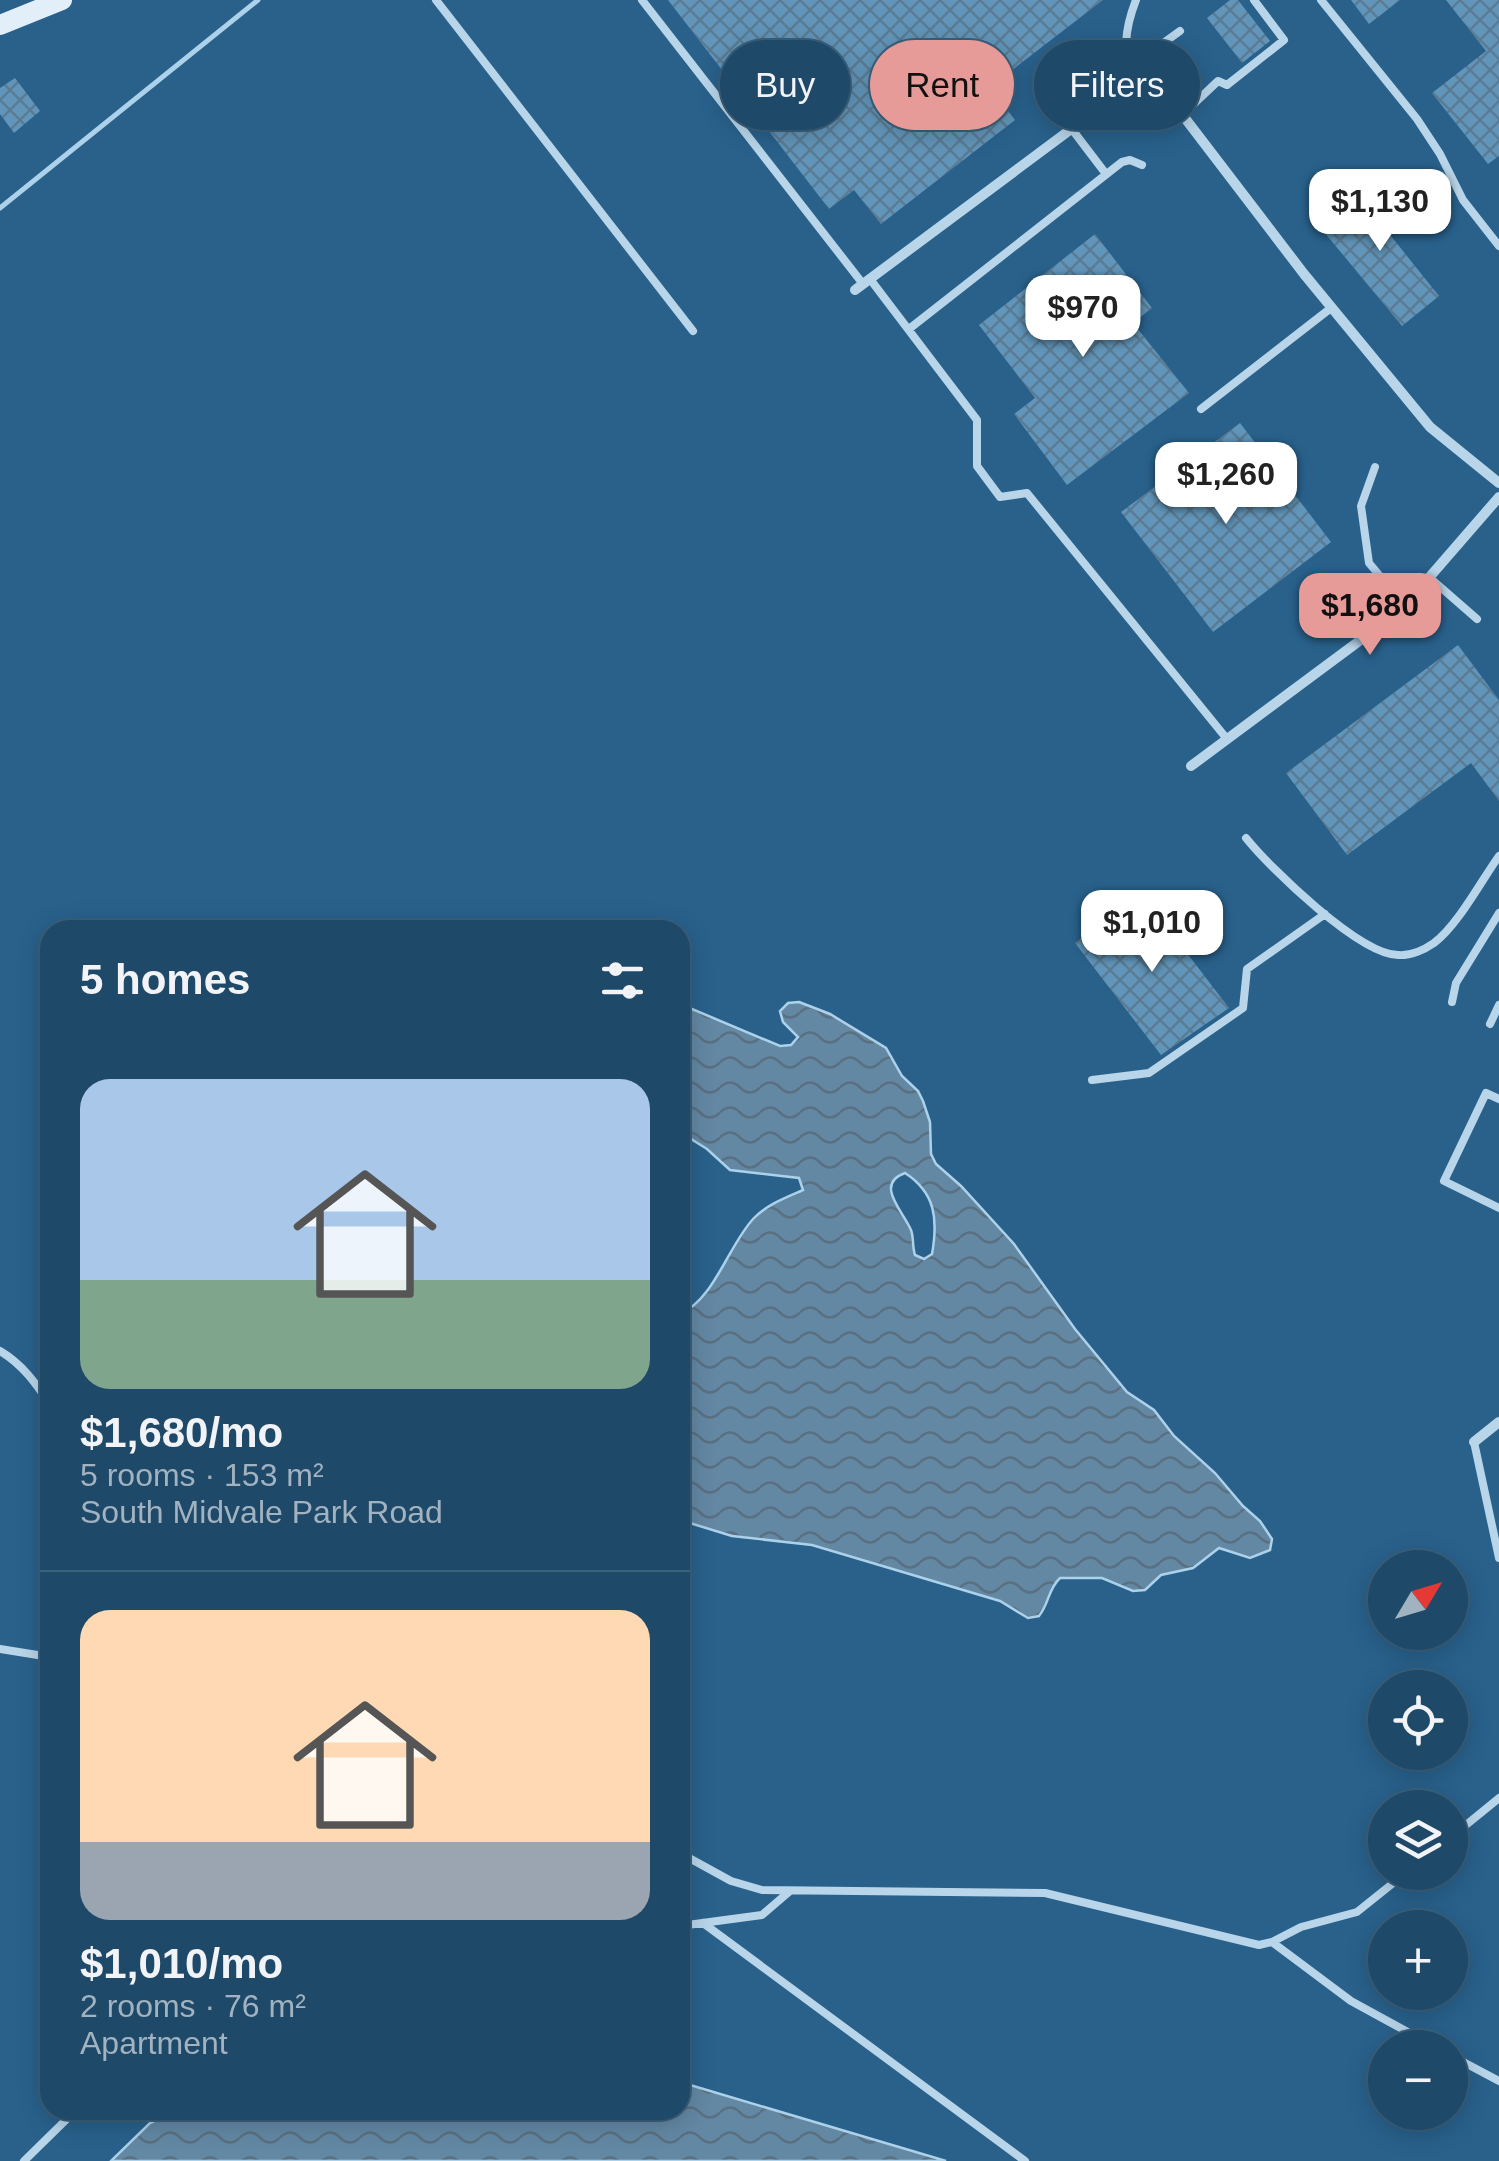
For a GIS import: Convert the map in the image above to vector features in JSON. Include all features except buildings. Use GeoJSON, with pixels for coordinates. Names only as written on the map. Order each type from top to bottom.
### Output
{"type":"FeatureCollection","features":[{"type":"Feature","properties":{"kind":"street"},"geometry":{"type":"LineString","coordinates":[[0,25],[62,0]]}},
{"type":"Feature","properties":{"kind":"street"},"geometry":{"type":"LineString","coordinates":[[862,284],[1068,130]]}},
{"type":"Feature","properties":{"kind":"street"},"geometry":{"type":"LineString","coordinates":[[1195,130],[1332,308],[1430,426],[1499,484]]}},
{"type":"Feature","properties":{"kind":"street"},"geometry":{"type":"LineString","coordinates":[[1191,766],[1404,606],[1499,496]]}},
{"type":"Feature","properties":{"kind":"street"},"geometry":{"type":"LineString","coordinates":[[1474,1442],[1499,1422]]}},
{"type":"Feature","properties":{"kind":"lane"},"geometry":{"type":"LineString","coordinates":[[436,0],[693,330]]}},
{"type":"Feature","properties":{"kind":"lane"},"geometry":{"type":"LineString","coordinates":[[642,0],[862,284],[908,328],[977,420],[977,466],[1000,497],[1027,492],[1226,740]]}},
{"type":"Feature","properties":{"kind":"lane"},"geometry":{"type":"LineString","coordinates":[[1125,40],[1136,0]]}},
{"type":"Feature","properties":{"kind":"lane"},"geometry":{"type":"LineString","coordinates":[[1200,98],[1218,81],[1226,86],[1284,40],[1254,0]]}},
{"type":"Feature","properties":{"kind":"lane"},"geometry":{"type":"LineString","coordinates":[[1321,0],[1416,119],[1440,154],[1463,200],[1499,246]]}},
{"type":"Feature","properties":{"kind":"lane"},"geometry":{"type":"LineString","coordinates":[[1168,40],[1180,31]]}},
{"type":"Feature","properties":{"kind":"lane"},"geometry":{"type":"LineString","coordinates":[[1073,130],[1106,174]]}},
{"type":"Feature","properties":{"kind":"lane"},"geometry":{"type":"LineString","coordinates":[[908,328],[1106,174],[1130,160],[1142,164]]}},
{"type":"Feature","properties":{"kind":"lane"},"geometry":{"type":"LineString","coordinates":[[1201,409],[1332,308]]}},
{"type":"Feature","properties":{"kind":"lane"},"geometry":{"type":"LineString","coordinates":[[1375,466],[1360,506],[1368,563],[1404,606]]}},
{"type":"Feature","properties":{"kind":"lane"},"geometry":{"type":"LineString","coordinates":[[1430,578],[1477,618]]}},
{"type":"Feature","properties":{"kind":"lane"},"geometry":{"type":"LineString","coordinates":[[1246,838],[1325,914],[1377,950],[1396,956],[1415,952],[1440,938],[1499,856]]}},
{"type":"Feature","properties":{"kind":"lane"},"geometry":{"type":"LineString","coordinates":[[1452,1002],[1456,983],[1499,913]]}},
{"type":"Feature","properties":{"kind":"lane"},"geometry":{"type":"LineString","coordinates":[[1092,1080],[1149,1073],[1243,1008],[1247,969],[1325,914]]}},
{"type":"Feature","properties":{"kind":"lane"},"geometry":{"type":"LineString","coordinates":[[1490,1024],[1499,1005]]}},
{"type":"Feature","properties":{"kind":"lane"},"geometry":{"type":"LineString","coordinates":[[1499,1099],[1486,1093],[1444,1180],[1499,1208]]}},
{"type":"Feature","properties":{"kind":"lane"},"geometry":{"type":"LineString","coordinates":[[0,1351],[14,1359],[40,1390]]}},
{"type":"Feature","properties":{"kind":"lane"},"geometry":{"type":"LineString","coordinates":[[1474,1442],[1499,1558]]}},
{"type":"Feature","properties":{"kind":"lane"},"geometry":{"type":"LineString","coordinates":[[0,1649],[40,1655]]}},
{"type":"Feature","properties":{"kind":"lane"},"geometry":{"type":"LineString","coordinates":[[1468,1823],[1499,1798]]}},
{"type":"Feature","properties":{"kind":"lane"},"geometry":{"type":"LineString","coordinates":[[690,1858],[731,1881],[762,1890],[1044,1893],[1259,1944],[1357,1912],[1384,1890]]}},
{"type":"Feature","properties":{"kind":"lane"},"geometry":{"type":"LineString","coordinates":[[690,1925],[762,1916],[790,1891]]}},
{"type":"Feature","properties":{"kind":"lane"},"geometry":{"type":"LineString","coordinates":[[704,1923],[1025,2161]]}},
{"type":"Feature","properties":{"kind":"lane"},"geometry":{"type":"LineString","coordinates":[[1272,1942],[1350,2001],[1404,2030]]}},
{"type":"Feature","properties":{"kind":"lane"},"geometry":{"type":"LineString","coordinates":[[1468,2065],[1499,2081]]}},
{"type":"Feature","properties":{"kind":"lane"},"geometry":{"type":"LineString","coordinates":[[24,2161],[66,2120]]}},
{"type":"Feature","properties":{"kind":"water"},"geometry":{"type":"Polygon","coordinates":[[[799,1002],[830,1014],[886,1048],[923,1101],[936,1164],[1014,1244],[1075,1329],[1127,1392],[1154,1410],[1174,1436],[1260,1521],[1272,1539],[1270,1550],[1250,1558],[1219,1548],[1193,1568],[1161,1575],[1145,1590],[1133,1591],[1102,1578],[1060,1578],[1039,1616],[1028,1618],[1000,1601],[812,1545],[732,1536],[690,1523],[690,1308],[712,1284],[754,1218],[803,1190],[799,1178],[730,1170],[690,1138],[690,1008],[780,1046],[791,1045],[798,1037],[783,1022],[780,1011],[788,1003],[799,1002]],[[905,1173],[896,1178],[891,1191],[911,1230],[915,1255],[924,1259],[932,1254],[935,1230],[932,1208],[923,1189],[905,1173]]]}},
{"type":"Feature","properties":{"kind":"water"},"geometry":{"type":"Polygon","coordinates":[[[690,2085],[946,2161],[111,2161],[150,2123],[690,2120],[690,2085]]]}},
{"type":"Feature","properties":{"kind":"waterway"},"geometry":{"type":"LineString","coordinates":[[0,208],[258,0]]}}]}
